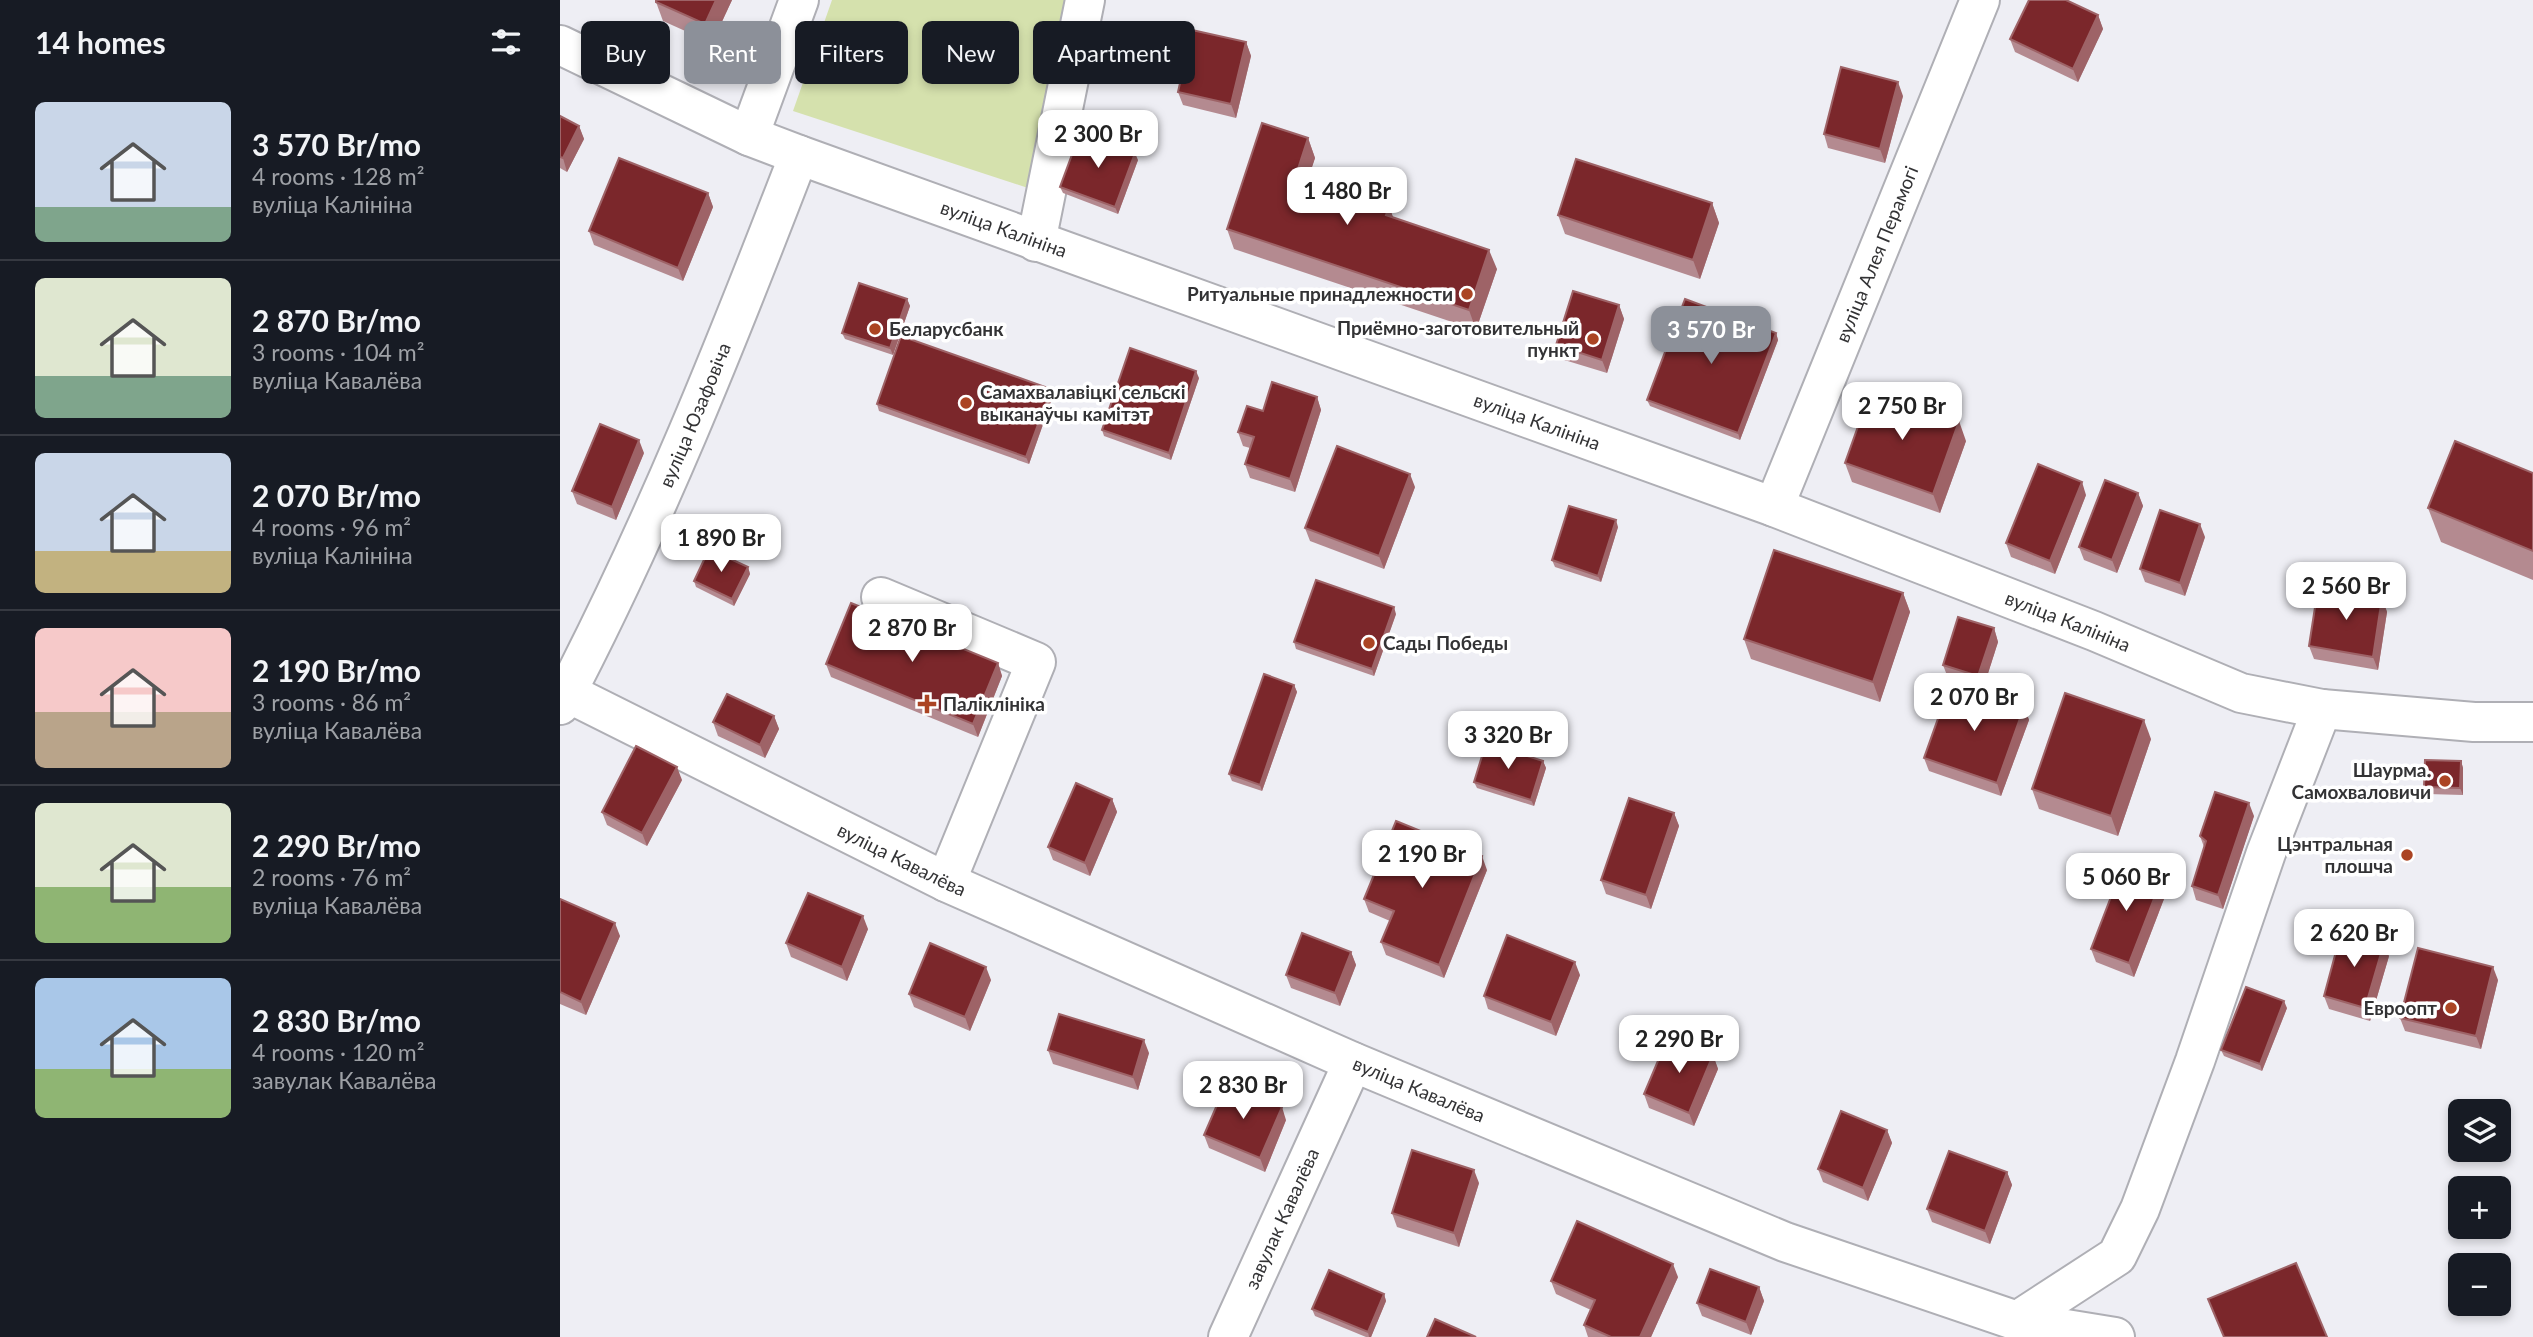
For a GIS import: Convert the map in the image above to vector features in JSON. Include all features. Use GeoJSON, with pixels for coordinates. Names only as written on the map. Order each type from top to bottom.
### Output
{"type":"FeatureCollection","features":[{"type":"Feature","properties":{"kind":"street"},"geometry":{"type":"LineString","coordinates":[[749,136],[799,0]]}},
{"type":"Feature","properties":{"kind":"street"},"geometry":{"type":"LineString","coordinates":[[1035,242],[1085,0]]}},
{"type":"Feature","properties":{"kind":"street","name":"вуліца Алея Перамогі"},"geometry":{"type":"LineString","coordinates":[[1774,507],[1980,0]]}},
{"type":"Feature","properties":{"kind":"street","name":"вуліца Калініна"},"geometry":{"type":"LineString","coordinates":[[560,45],[749,136],[1035,242],[1774,507],[2094,631],[2241,692],[2322,709],[2474,722],[2533,722]]}},
{"type":"Feature","properties":{"kind":"street","name":"вуліца Юзафовіча"},"geometry":{"type":"LineString","coordinates":[[562,695],[617,595],[720,358],[799,155]]}},
{"type":"Feature","properties":{"kind":"street"},"geometry":{"type":"LineString","coordinates":[[881,597],[1036,663],[946,882]]}},
{"type":"Feature","properties":{"kind":"street","name":"вуліца Кавалёва"},"geometry":{"type":"LineString","coordinates":[[562,695],[946,882],[1353,1062],[1785,1242],[2017,1321],[2115,1337]]}},
{"type":"Feature","properties":{"kind":"street"},"geometry":{"type":"LineString","coordinates":[[2017,1321],[2117,1256],[2149,1184],[2195,1061],[2266,853],[2322,709]]}},
{"type":"Feature","properties":{"kind":"street","name":"завулак Кавалёва"},"geometry":{"type":"LineString","coordinates":[[1228,1337],[1353,1062]]}},
{"type":"Feature","properties":{"kind":"green space"},"geometry":{"type":"Polygon","coordinates":[[[832,0],[1070,0],[1066,21],[1033,21],[1033,84],[1054,84],[1034,190],[793,111],[802,84],[908,84],[908,21],[825,21],[832,0]]]}},
{"type":"Feature","properties":{"kind":"building"},"geometry":{"type":"Polygon","coordinates":[[[716,0],[706,21],[698,21],[656,2],[716,0]]]}},
{"type":"Feature","properties":{"kind":"building"},"geometry":{"type":"Polygon","coordinates":[[[2029,0],[2066,0],[2098,15],[2073,69],[2010,39],[2029,0]]]}},
{"type":"Feature","properties":{"kind":"building"},"geometry":{"type":"Polygon","coordinates":[[[1195,31],[1246,42],[1231,104],[1178,92],[1180,84],[1195,84],[1195,31]]]}},
{"type":"Feature","properties":{"kind":"building"},"geometry":{"type":"Polygon","coordinates":[[[1841,67],[1898,82],[1880,149],[1824,134],[1841,67]]]}},
{"type":"Feature","properties":{"kind":"building"},"geometry":{"type":"Polygon","coordinates":[[[560,116],[579,126],[563,158],[560,157],[560,116]]]}},
{"type":"Feature","properties":{"kind":"building"},"geometry":{"type":"Polygon","coordinates":[[[1262,123],[1308,138],[1296,175],[1389,206],[1386,215],[1489,250],[1469,310],[1227,229],[1262,123]]]}},
{"type":"Feature","properties":{"kind":"building"},"geometry":{"type":"Polygon","coordinates":[[[1080,133],[1135,153],[1115,207],[1060,187],[1080,133]]]}},
{"type":"Feature","properties":{"kind":"building"},"geometry":{"type":"Polygon","coordinates":[[[619,158],[708,193],[678,268],[589,231],[619,158]]]}},
{"type":"Feature","properties":{"kind":"building"},"geometry":{"type":"Polygon","coordinates":[[[1576,159],[1712,203],[1693,260],[1558,215],[1576,159]]]}},
{"type":"Feature","properties":{"kind":"building","name":"Беларусбанк"},"geometry":{"type":"Polygon","coordinates":[[[859,283],[907,299],[890,348],[842,333],[859,283]]]}},
{"type":"Feature","properties":{"kind":"building","name":"Приёмно-заготовительный пункт"},"geometry":{"type":"Polygon","coordinates":[[[1573,291],[1619,305],[1602,360],[1556,345],[1573,291]]]}},
{"type":"Feature","properties":{"kind":"building"},"geometry":{"type":"Polygon","coordinates":[[[1685,299],[1776,333],[1738,433],[1647,400],[1685,299]]]}},
{"type":"Feature","properties":{"kind":"building","name":"Самахвалавіцкі сельскі выканаўчы камітэт"},"geometry":{"type":"Polygon","coordinates":[[[901,336],[1051,389],[1026,457],[877,404],[901,336]]]}},
{"type":"Feature","properties":{"kind":"building"},"geometry":{"type":"Polygon","coordinates":[[[1130,348],[1196,371],[1169,453],[1102,430],[1130,348]]]}},
{"type":"Feature","properties":{"kind":"building"},"geometry":{"type":"Polygon","coordinates":[[[1272,382],[1317,397],[1290,479],[1245,464],[1254,437],[1238,432],[1247,406],[1263,411],[1272,382]]]}},
{"type":"Feature","properties":{"kind":"building"},"geometry":{"type":"Polygon","coordinates":[[[1871,390],[1959,421],[1933,494],[1845,463],[1871,390]]]}},
{"type":"Feature","properties":{"kind":"building"},"geometry":{"type":"Polygon","coordinates":[[[600,424],[639,440],[612,507],[572,491],[600,424]]]}},
{"type":"Feature","properties":{"kind":"building"},"geometry":{"type":"Polygon","coordinates":[[[2455,441],[2533,473],[2533,551],[2428,508],[2455,441]]]}},
{"type":"Feature","properties":{"kind":"building"},"geometry":{"type":"Polygon","coordinates":[[[1337,446],[1410,474],[1379,556],[1305,528],[1337,446]]]}},
{"type":"Feature","properties":{"kind":"building"},"geometry":{"type":"Polygon","coordinates":[[[2038,464],[2082,482],[2050,561],[2006,543],[2038,464]]]}},
{"type":"Feature","properties":{"kind":"building"},"geometry":{"type":"Polygon","coordinates":[[[2105,480],[2138,493],[2112,560],[2079,547],[2105,480]]]}},
{"type":"Feature","properties":{"kind":"building"},"geometry":{"type":"Polygon","coordinates":[[[1569,506],[1616,520],[1598,576],[1552,560],[1569,506]]]}},
{"type":"Feature","properties":{"kind":"building"},"geometry":{"type":"Polygon","coordinates":[[[2160,510],[2200,524],[2180,583],[2140,569],[2160,510]]]}},
{"type":"Feature","properties":{"kind":"building"},"geometry":{"type":"Polygon","coordinates":[[[709,549],[748,567],[732,599],[694,581],[709,549]]]}},
{"type":"Feature","properties":{"kind":"building"},"geometry":{"type":"Polygon","coordinates":[[[1774,550],[1903,593],[1873,682],[1744,639],[1774,550]]]}},
{"type":"Feature","properties":{"kind":"building"},"geometry":{"type":"Polygon","coordinates":[[[1316,580],[1394,607],[1372,669],[1294,642],[1316,580]]]}},
{"type":"Feature","properties":{"kind":"building"},"geometry":{"type":"Polygon","coordinates":[[[2318,588],[2382,598],[2373,657],[2309,646],[2318,588]]]}},
{"type":"Feature","properties":{"kind":"building"},"geometry":{"type":"Polygon","coordinates":[[[851,603],[998,663],[973,724],[826,664],[851,603]]]}},
{"type":"Feature","properties":{"kind":"building"},"geometry":{"type":"Polygon","coordinates":[[[1958,617],[1994,628],[1978,676],[1943,665],[1958,617]]]}},
{"type":"Feature","properties":{"kind":"building"},"geometry":{"type":"Polygon","coordinates":[[[1264,674],[1294,685],[1260,785],[1229,774],[1264,674]]]}},
{"type":"Feature","properties":{"kind":"building"},"geometry":{"type":"Polygon","coordinates":[[[1951,682],[2024,707],[1997,783],[1924,758],[1951,682]]]}},
{"type":"Feature","properties":{"kind":"building"},"geometry":{"type":"Polygon","coordinates":[[[2065,693],[2144,720],[2111,816],[2032,789],[2065,693]]]}},
{"type":"Feature","properties":{"kind":"building"},"geometry":{"type":"Polygon","coordinates":[[[727,694],[774,716],[760,745],[713,722],[727,694]]]}},
{"type":"Feature","properties":{"kind":"building"},"geometry":{"type":"Polygon","coordinates":[[[1486,743],[1543,761],[1531,800],[1474,782],[1486,743]]]}},
{"type":"Feature","properties":{"kind":"building"},"geometry":{"type":"Polygon","coordinates":[[[636,746],[677,767],[642,833],[602,812],[636,746]]]}},
{"type":"Feature","properties":{"kind":"building","name":"Шаурма. Самохваловичи"},"geometry":{"type":"Polygon","coordinates":[[[2425,760],[2461,761],[2460,788],[2424,787],[2425,760]]]}},
{"type":"Feature","properties":{"kind":"building"},"geometry":{"type":"Polygon","coordinates":[[[1076,783],[1112,799],[1085,863],[1048,847],[1076,783]]]}},
{"type":"Feature","properties":{"kind":"building"},"geometry":{"type":"Polygon","coordinates":[[[2215,792],[2249,803],[2218,895],[2192,886],[2206,841],[2200,836],[2215,792]]]}},
{"type":"Feature","properties":{"kind":"building"},"geometry":{"type":"Polygon","coordinates":[[[1629,798],[1674,813],[1646,895],[1601,880],[1629,798]]]}},
{"type":"Feature","properties":{"kind":"building"},"geometry":{"type":"Polygon","coordinates":[[[1396,821],[1482,856],[1439,965],[1381,942],[1394,911],[1364,899],[1396,821]]]}},
{"type":"Feature","properties":{"kind":"building"},"geometry":{"type":"Polygon","coordinates":[[[2124,863],[2162,878],[2129,963],[2091,949],[2124,863]]]}},
{"type":"Feature","properties":{"kind":"building"},"geometry":{"type":"Polygon","coordinates":[[[808,893],[863,916],[842,967],[786,943],[808,893]]]}},
{"type":"Feature","properties":{"kind":"building"},"geometry":{"type":"Polygon","coordinates":[[[560,899],[615,923],[581,1002],[560,992],[560,899]]]}},
{"type":"Feature","properties":{"kind":"building"},"geometry":{"type":"Polygon","coordinates":[[[2342,929],[2384,943],[2365,1008],[2324,996],[2342,929]]]}},
{"type":"Feature","properties":{"kind":"building"},"geometry":{"type":"Polygon","coordinates":[[[1302,933],[1351,952],[1335,993],[1286,975],[1302,933]]]}},
{"type":"Feature","properties":{"kind":"building"},"geometry":{"type":"Polygon","coordinates":[[[1507,935],[1575,962],[1551,1022],[1484,996],[1507,935]]]}},
{"type":"Feature","properties":{"kind":"building"},"geometry":{"type":"Polygon","coordinates":[[[930,943],[986,967],[965,1017],[909,994],[930,943]]]}},
{"type":"Feature","properties":{"kind":"building","name":"Евроопт"},"geometry":{"type":"Polygon","coordinates":[[[2418,948],[2493,967],[2476,1036],[2400,1018],[2418,948]]]}},
{"type":"Feature","properties":{"kind":"building"},"geometry":{"type":"Polygon","coordinates":[[[2246,987],[2284,1001],[2260,1064],[2221,1050],[2246,987]]]}},
{"type":"Feature","properties":{"kind":"building"},"geometry":{"type":"Polygon","coordinates":[[[1059,1014],[1144,1040],[1133,1077],[1048,1050],[1059,1014]]]}},
{"type":"Feature","properties":{"kind":"building"},"geometry":{"type":"Polygon","coordinates":[[[1668,1037],[1713,1055],[1689,1113],[1644,1094],[1668,1037]]]}},
{"type":"Feature","properties":{"kind":"building"},"geometry":{"type":"Polygon","coordinates":[[[1226,1084],[1282,1107],[1260,1158],[1204,1135],[1226,1084]]]}},
{"type":"Feature","properties":{"kind":"building"},"geometry":{"type":"Polygon","coordinates":[[[1841,1111],[1887,1130],[1863,1188],[1818,1169],[1841,1111]]]}},
{"type":"Feature","properties":{"kind":"building"},"geometry":{"type":"Polygon","coordinates":[[[1412,1150],[1474,1170],[1454,1233],[1392,1213],[1412,1150]]]}},
{"type":"Feature","properties":{"kind":"building"},"geometry":{"type":"Polygon","coordinates":[[[1949,1151],[2007,1172],[1985,1231],[1927,1209],[1949,1151]]]}},
{"type":"Feature","properties":{"kind":"building"},"geometry":{"type":"Polygon","coordinates":[[[1577,1221],[1673,1264],[1640,1337],[1611,1337],[1584,1325],[1595,1300],[1551,1281],[1577,1221]]]}},
{"type":"Feature","properties":{"kind":"building"},"geometry":{"type":"Polygon","coordinates":[[[2296,1263],[2327,1337],[2224,1337],[2208,1299],[2296,1263]]]}},
{"type":"Feature","properties":{"kind":"building"},"geometry":{"type":"Polygon","coordinates":[[[1710,1269],[1759,1287],[1746,1322],[1697,1303],[1710,1269]]]}},
{"type":"Feature","properties":{"kind":"building"},"geometry":{"type":"Polygon","coordinates":[[[1329,1270],[1384,1294],[1368,1332],[1312,1309],[1329,1270]]]}},
{"type":"Feature","properties":{"kind":"building"},"geometry":{"type":"Polygon","coordinates":[[[1435,1319],[1476,1337],[1427,1337],[1435,1319]]]}},
{"type":"Feature","properties":{"kind":"place","name":"Ритуальные принадлежности"},"geometry":{"type":"Point","coordinates":[1467,294]}},
{"type":"Feature","properties":{"kind":"place","name":"Беларусбанк"},"geometry":{"type":"Point","coordinates":[875,329]}},
{"type":"Feature","properties":{"kind":"place","name":"Приёмно-заготовительный пункт"},"geometry":{"type":"Point","coordinates":[1593,339]}},
{"type":"Feature","properties":{"kind":"place","name":"Самахвалавіцкі сельскі выканаўчы камітэт"},"geometry":{"type":"Point","coordinates":[966,403]}},
{"type":"Feature","properties":{"kind":"place","name":"Сады Победы"},"geometry":{"type":"Point","coordinates":[1369,643]}},
{"type":"Feature","properties":{"kind":"place","name":"Паліклініка"},"geometry":{"type":"Point","coordinates":[927,704]}},
{"type":"Feature","properties":{"kind":"place","name":"Шаурма. Самохваловичи"},"geometry":{"type":"Point","coordinates":[2445,781]}},
{"type":"Feature","properties":{"kind":"place","name":"Цэнтральная плошча"},"geometry":{"type":"Point","coordinates":[2407,855]}},
{"type":"Feature","properties":{"kind":"place","name":"Евроопт"},"geometry":{"type":"Point","coordinates":[2451,1008]}}]}
